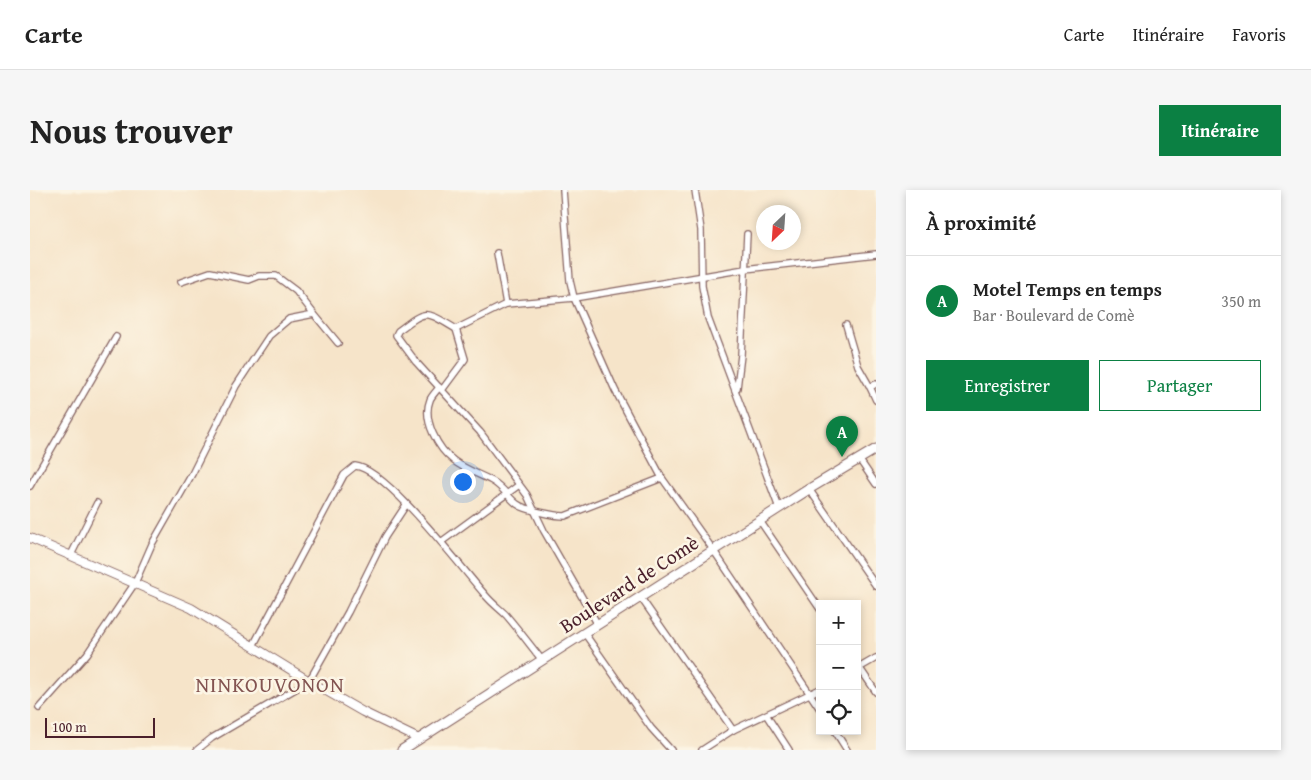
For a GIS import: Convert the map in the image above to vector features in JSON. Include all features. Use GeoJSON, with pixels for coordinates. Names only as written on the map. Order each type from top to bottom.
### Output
{"type":"FeatureCollection","features":[{"type":"Feature","properties":{"kind":"main road","name":"Boulevard de Comè"},"geometry":{"type":"LineString","coordinates":[[402,750],[779,508],[876,449]]}},
{"type":"Feature","properties":{"kind":"street"},"geometry":{"type":"LineString","coordinates":[[563,190],[570,281],[574,298],[616,390],[662,478],[714,550],[816,703]]}},
{"type":"Feature","properties":{"kind":"street"},"geometry":{"type":"LineString","coordinates":[[695,190],[701,230],[702,277],[708,318],[736,390],[760,462],[779,508]]}},
{"type":"Feature","properties":{"kind":"street"},"geometry":{"type":"LineString","coordinates":[[736,390],[741,355],[746,234]]}},
{"type":"Feature","properties":{"kind":"street"},"geometry":{"type":"LineString","coordinates":[[497,253],[506,304]]}},
{"type":"Feature","properties":{"kind":"street"},"geometry":{"type":"LineString","coordinates":[[456,329],[506,304],[574,298],[745,269],[876,254]]}},
{"type":"Feature","properties":{"kind":"street"},"geometry":{"type":"LineString","coordinates":[[181,282],[210,272],[249,280],[259,276],[276,276],[296,291],[338,343]]}},
{"type":"Feature","properties":{"kind":"street"},"geometry":{"type":"LineString","coordinates":[[39,708],[87,654],[135,583],[152,544],[192,474],[236,386],[269,336],[289,319],[314,314]]}},
{"type":"Feature","properties":{"kind":"street"},"geometry":{"type":"LineString","coordinates":[[598,625],[544,531],[533,509],[519,485],[480,432],[440,388],[416,362],[396,333],[424,314],[456,329],[465,359],[440,388],[430,400],[428,416],[441,446],[453,460],[472,472],[493,481],[508,493],[516,504],[524,509],[533,509],[556,516],[565,516],[662,478]]}},
{"type":"Feature","properties":{"kind":"street"},"geometry":{"type":"LineString","coordinates":[[846,324],[858,366],[876,400]]}},
{"type":"Feature","properties":{"kind":"street"},"geometry":{"type":"LineString","coordinates":[[30,486],[116,337]]}},
{"type":"Feature","properties":{"kind":"street"},"geometry":{"type":"LineString","coordinates":[[870,387],[876,384]]}},
{"type":"Feature","properties":{"kind":"street"},"geometry":{"type":"LineString","coordinates":[[859,459],[876,484]]}},
{"type":"Feature","properties":{"kind":"street"},"geometry":{"type":"LineString","coordinates":[[253,646],[344,475],[349,468],[364,466],[406,504],[441,542],[542,660]]}},
{"type":"Feature","properties":{"kind":"street"},"geometry":{"type":"LineString","coordinates":[[441,542],[519,485]]}},
{"type":"Feature","properties":{"kind":"street"},"geometry":{"type":"LineString","coordinates":[[809,489],[876,586]]}},
{"type":"Feature","properties":{"kind":"street"},"geometry":{"type":"LineString","coordinates":[[71,555],[97,503]]}},
{"type":"Feature","properties":{"kind":"street"},"geometry":{"type":"LineString","coordinates":[[198,750],[212,738],[309,681],[348,612],[384,537],[406,504]]}},
{"type":"Feature","properties":{"kind":"street"},"geometry":{"type":"LineString","coordinates":[[760,521],[816,603]]}},
{"type":"Feature","properties":{"kind":"street"},"geometry":{"type":"LineString","coordinates":[[30,538],[191,608],[309,681],[363,712],[419,739]]}},
{"type":"Feature","properties":{"kind":"street"},"geometry":{"type":"LineString","coordinates":[[641,598],[733,730]]}},
{"type":"Feature","properties":{"kind":"street"},"geometry":{"type":"LineString","coordinates":[[585,634],[652,728],[672,750]]}},
{"type":"Feature","properties":{"kind":"street"},"geometry":{"type":"LineString","coordinates":[[861,666],[876,658]]}},
{"type":"Feature","properties":{"kind":"street"},"geometry":{"type":"LineString","coordinates":[[861,671],[876,692]]}},
{"type":"Feature","properties":{"kind":"street"},"geometry":{"type":"LineString","coordinates":[[702,750],[733,730],[767,716],[818,690]]}},
{"type":"Feature","properties":{"kind":"street"},"geometry":{"type":"LineString","coordinates":[[767,716],[789,750]]}},
{"type":"Feature","properties":{"kind":"street"},"geometry":{"type":"LineString","coordinates":[[838,735],[848,750]]}},
{"type":"Feature","properties":{"kind":"place","name":"Motel Temps en temps"},"geometry":{"type":"Point","coordinates":[842,457]}},
{"type":"Feature","properties":{"kind":"district","name":"NINKOUVONON"},"geometry":{"type":"Point","coordinates":[270,685]}}]}
